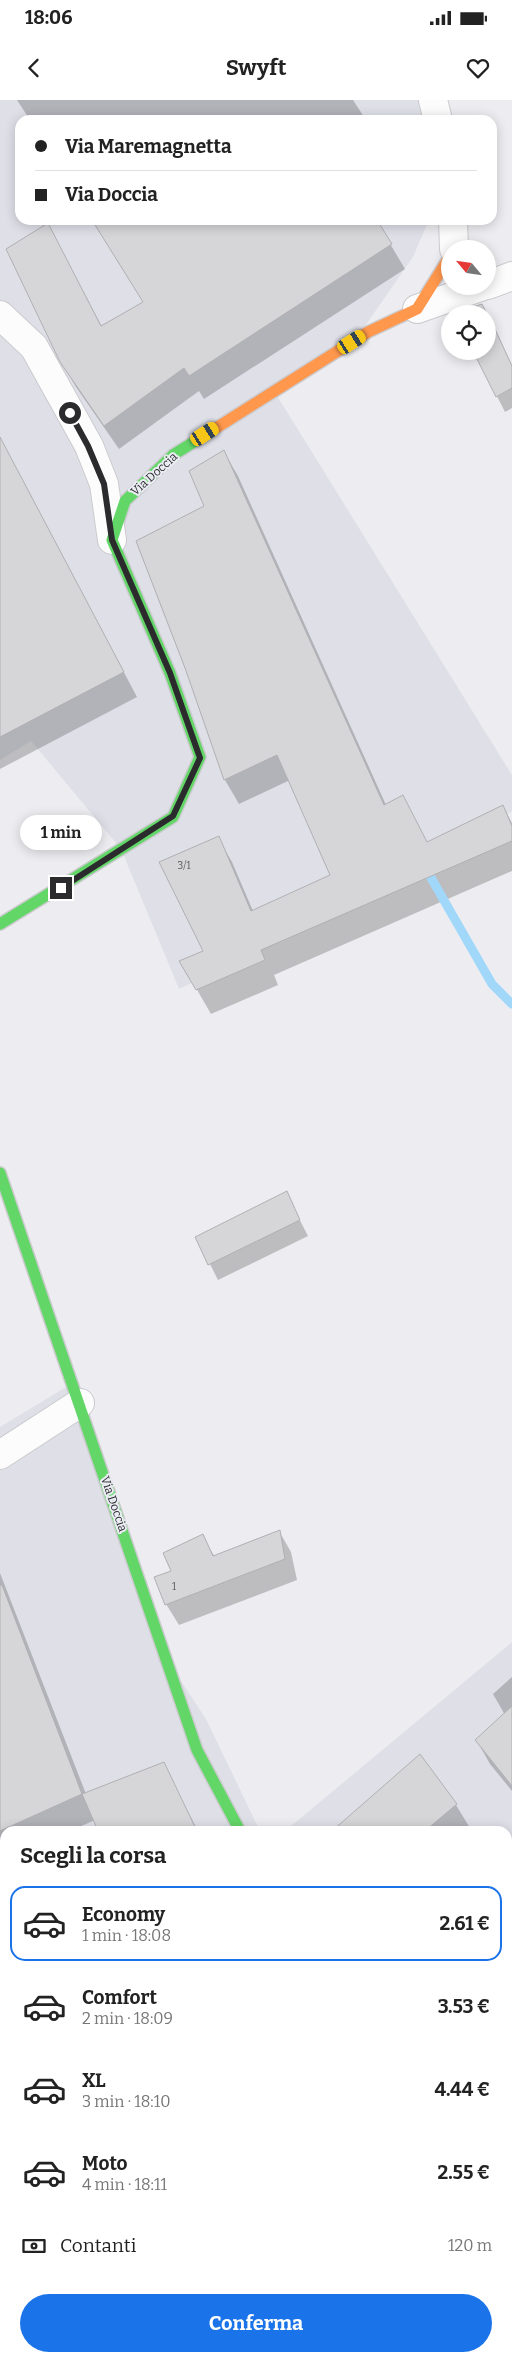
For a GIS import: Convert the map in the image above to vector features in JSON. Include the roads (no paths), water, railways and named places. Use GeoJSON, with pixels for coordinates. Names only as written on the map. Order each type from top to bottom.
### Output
{"type":"FeatureCollection","features":[{"type":"Feature","properties":{"kind":"street"},"geometry":{"type":"LineString","coordinates":[[433,100],[437,115]]}},
{"type":"Feature","properties":{"kind":"street"},"geometry":{"type":"LineString","coordinates":[[453,225],[454,240]]}},
{"type":"Feature","properties":{"kind":"street"},"geometry":{"type":"LineString","coordinates":[[417,309],[441,270]]}},
{"type":"Feature","properties":{"kind":"street"},"geometry":{"type":"LineString","coordinates":[[496,282],[512,276]]}},
{"type":"Feature","properties":{"kind":"street"},"geometry":{"type":"LineString","coordinates":[[417,309],[457,295]]}},
{"type":"Feature","properties":{"kind":"street","name":"Via Doccia"},"geometry":{"type":"LineString","coordinates":[[112,540],[125,501],[173,455],[368,332],[417,309]]}},
{"type":"Feature","properties":{"kind":"street"},"geometry":{"type":"LineString","coordinates":[[0,315],[34,347],[88,446],[104,484],[112,540],[170,673],[200,758],[173,816],[106,860],[0,924]]}},
{"type":"Feature","properties":{"kind":"street","name":"Via Doccia"},"geometry":{"type":"LineString","coordinates":[[0,1173],[197,1750],[237,1826]]}},
{"type":"Feature","properties":{"kind":"street"},"geometry":{"type":"LineString","coordinates":[[0,1455],[80,1403]]}},
{"type":"Feature","properties":{"kind":"waterway"},"geometry":{"type":"LineString","coordinates":[[430,876],[492,984],[512,1004]]}}]}
